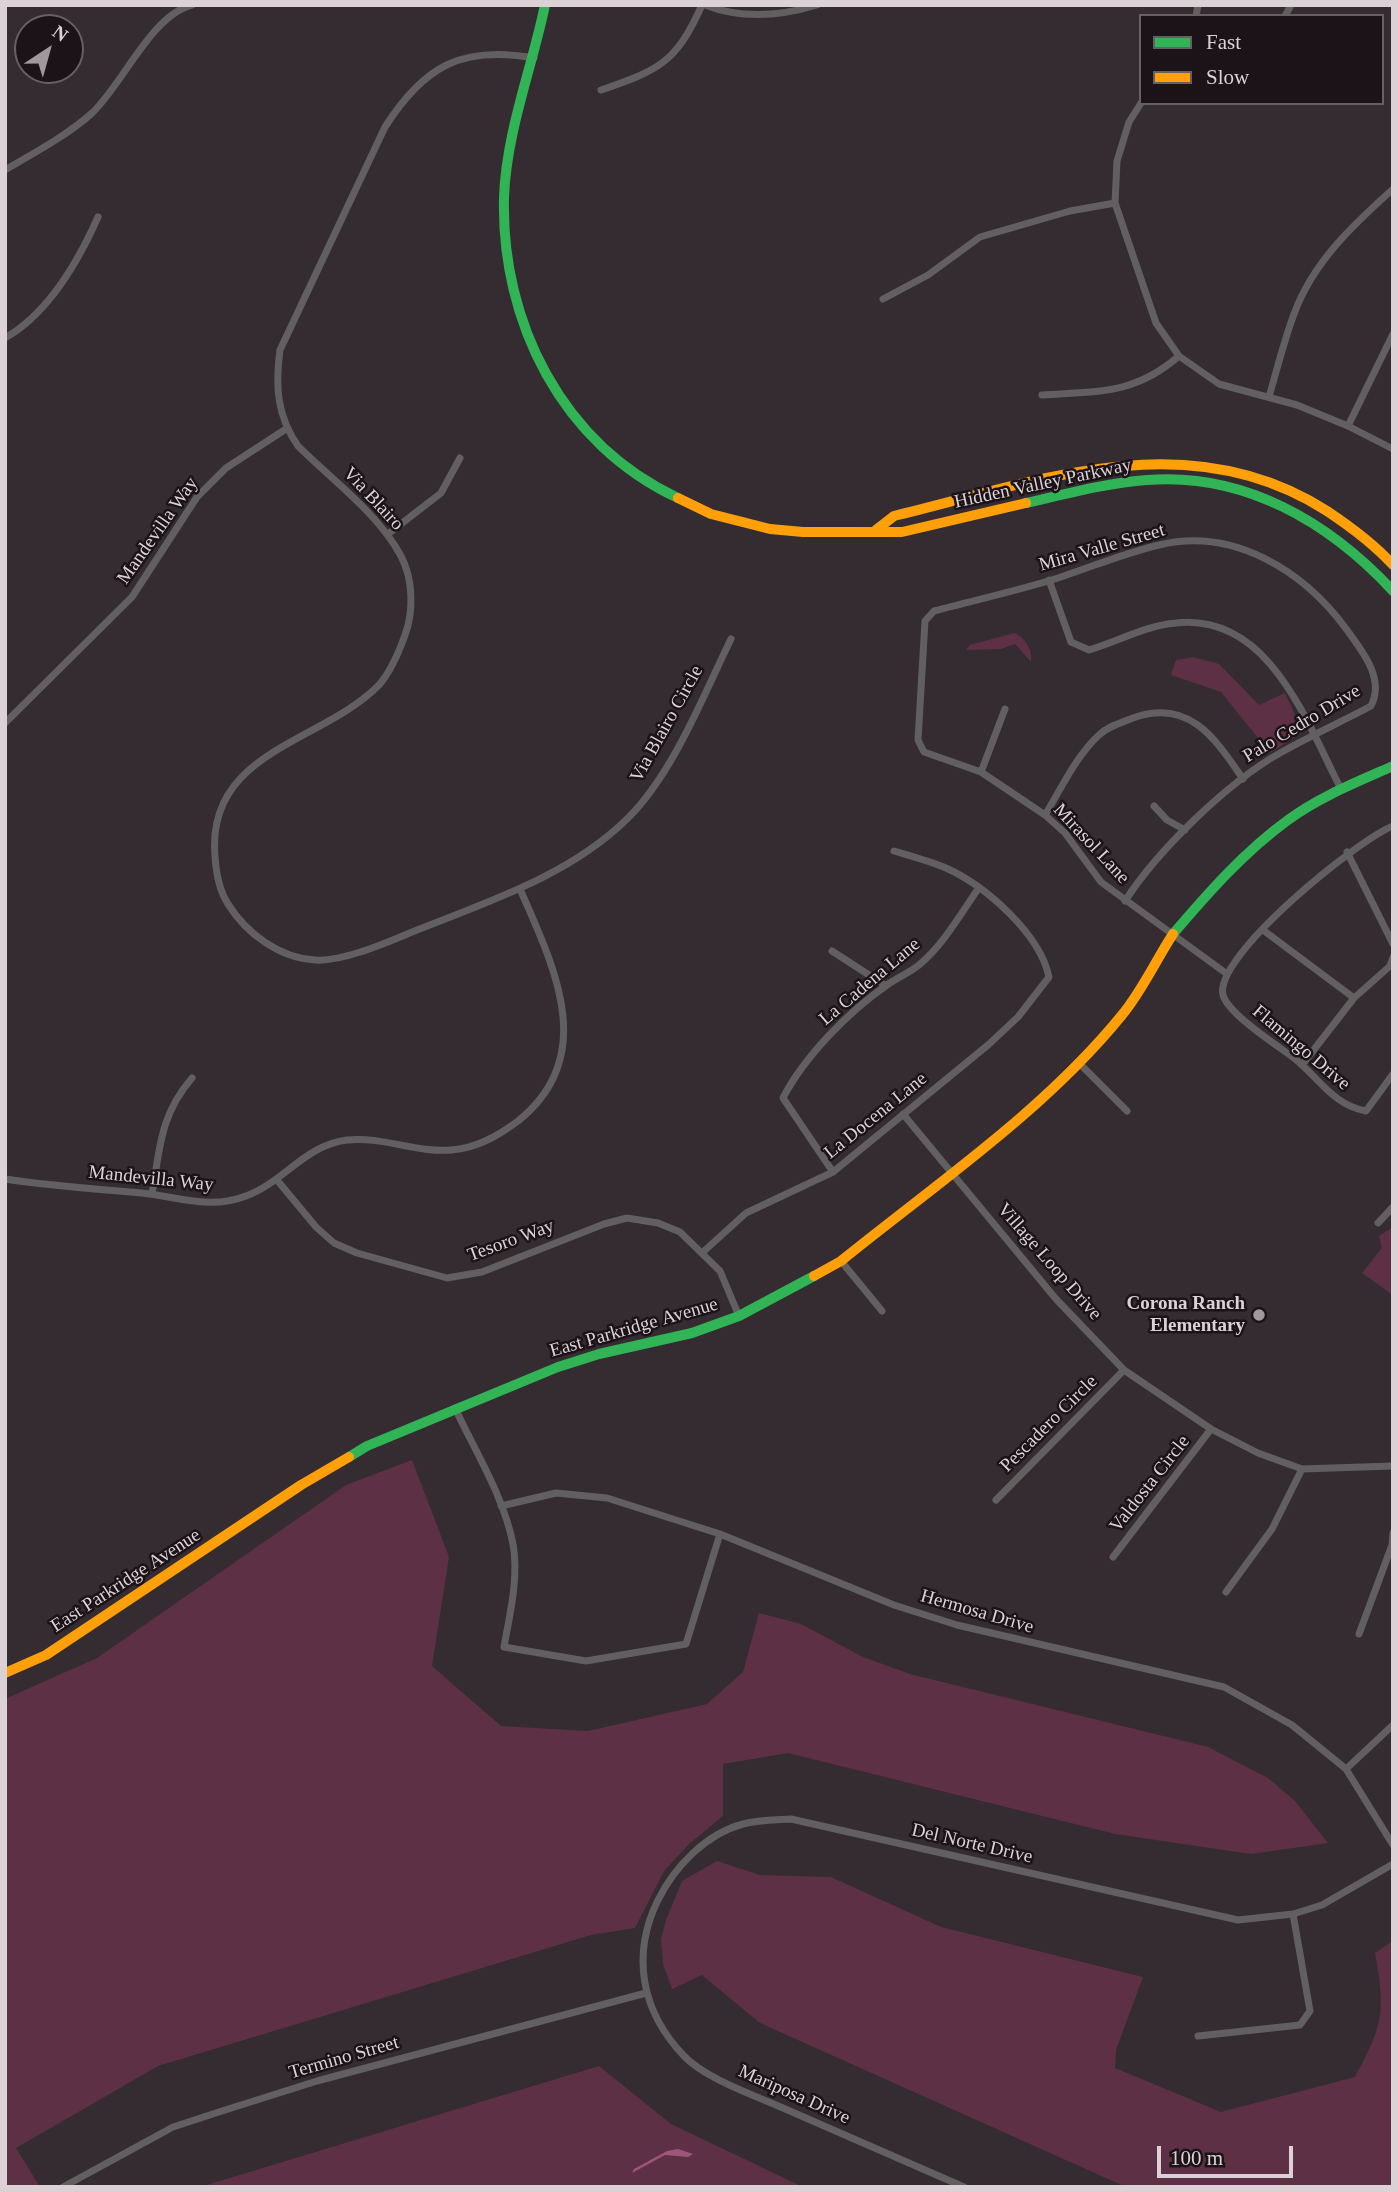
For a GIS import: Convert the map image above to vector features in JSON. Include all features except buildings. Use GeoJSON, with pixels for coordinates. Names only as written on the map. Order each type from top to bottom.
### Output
{"type":"FeatureCollection","features":[{"type":"Feature","properties":{"kind":"main road","name":"Hidden Valley Parkway"},"geometry":{"type":"LineString","coordinates":[[545,5],[509,160],[503,233],[507,270],[515,307],[536,361],[555,393],[602,449],[647,483],[689,506],[725,519],[770,529],[845,534],[876,530],[902,532],[1106,485],[1178,479],[1224,486],[1306,517],[1374,568],[1393,591]]}},
{"type":"Feature","properties":{"kind":"main road","name":"Hidden Valley Parkway"},"geometry":{"type":"LineString","coordinates":[[876,530],[894,516],[1103,468],[1180,462],[1228,470],[1315,502],[1349,526],[1393,565]]}},
{"type":"Feature","properties":{"kind":"main road","name":"East Parkridge Avenue"},"geometry":{"type":"LineString","coordinates":[[5,1673],[46,1655],[301,1485],[367,1446],[558,1367],[600,1354],[692,1333],[739,1316],[841,1261],[1022,1115],[1078,1062],[1123,1014],[1173,933],[1239,861],[1289,819],[1340,789],[1393,766]]}},
{"type":"Feature","properties":{"kind":"street"},"geometry":{"type":"LineString","coordinates":[[601,90],[655,69],[675,53],[703,5],[757,15],[796,11],[817,5]]}},
{"type":"Feature","properties":{"kind":"street"},"geometry":{"type":"LineString","coordinates":[[5,170],[90,115],[160,26],[185,6]]}},
{"type":"Feature","properties":{"kind":"street","name":"Via Blairo"},"geometry":{"type":"LineString","coordinates":[[520,889],[370,949],[316,960],[280,951],[246,930],[226,901],[216,873],[214,844],[219,813],[231,789],[254,763],[361,699],[380,684],[397,657],[411,620],[411,591],[403,560],[388,534],[298,446],[286,429],[278,399],[276,375],[280,350],[385,127],[403,99],[433,70],[461,57],[504,52],[534,58]]}},
{"type":"Feature","properties":{"kind":"street"},"geometry":{"type":"LineString","coordinates":[[1140,105],[1129,122],[1117,161],[1115,203],[1156,323],[1179,356],[1219,384],[1269,397],[1348,426],[1393,449]]}},
{"type":"Feature","properties":{"kind":"street"},"geometry":{"type":"LineString","coordinates":[[1269,397],[1294,314],[1308,284],[1343,236],[1393,189]]}},
{"type":"Feature","properties":{"kind":"street"},"geometry":{"type":"LineString","coordinates":[[883,299],[928,275],[980,237],[1070,211],[1115,203]]}},
{"type":"Feature","properties":{"kind":"street"},"geometry":{"type":"LineString","coordinates":[[5,338],[27,326],[42,308],[84,249],[98,217]]}},
{"type":"Feature","properties":{"kind":"street"},"geometry":{"type":"LineString","coordinates":[[1348,426],[1393,334]]}},
{"type":"Feature","properties":{"kind":"street"},"geometry":{"type":"LineString","coordinates":[[1042,395],[1137,385],[1159,373],[1179,356]]}},
{"type":"Feature","properties":{"kind":"street","name":"Mandevilla Way"},"geometry":{"type":"LineString","coordinates":[[5,723],[132,597],[197,497],[226,468],[286,429]]}},
{"type":"Feature","properties":{"kind":"street"},"geometry":{"type":"LineString","coordinates":[[388,534],[441,493],[460,458]]}},
{"type":"Feature","properties":{"kind":"street","name":"Mira Valle Street"},"geometry":{"type":"LineString","coordinates":[[924,752],[918,740],[925,621],[934,611],[1049,580],[1161,544],[1199,541],[1244,547],[1277,564],[1307,585],[1335,615],[1363,652],[1376,681],[1378,694]]}},
{"type":"Feature","properties":{"kind":"street"},"geometry":{"type":"LineString","coordinates":[[1049,580],[1071,642],[1090,650],[1175,622],[1211,623],[1241,636],[1281,676],[1340,789]]}},
{"type":"Feature","properties":{"kind":"street","name":"Via Blairo Circle"},"geometry":{"type":"LineString","coordinates":[[520,889],[593,849],[629,817],[676,749],[731,639]]}},
{"type":"Feature","properties":{"kind":"street","name":"Palo Cedro Drive"},"geometry":{"type":"LineString","coordinates":[[1125,901],[1140,879],[1185,830],[1243,779],[1279,753],[1371,706],[1378,694]]}},
{"type":"Feature","properties":{"kind":"street"},"geometry":{"type":"LineString","coordinates":[[981,772],[1005,709]]}},
{"type":"Feature","properties":{"kind":"street"},"geometry":{"type":"LineString","coordinates":[[1045,815],[1100,734],[1142,715],[1172,713],[1196,722],[1211,735],[1243,779]]}},
{"type":"Feature","properties":{"kind":"street","name":"Mirasol Lane"},"geometry":{"type":"LineString","coordinates":[[924,752],[981,772],[1045,815],[1065,833],[1101,882],[1227,974]]}},
{"type":"Feature","properties":{"kind":"street"},"geometry":{"type":"LineString","coordinates":[[1154,806],[1167,820],[1185,830]]}},
{"type":"Feature","properties":{"kind":"street"},"geometry":{"type":"LineString","coordinates":[[1227,974],[1301,890],[1347,852],[1393,826]]}},
{"type":"Feature","properties":{"kind":"street"},"geometry":{"type":"LineString","coordinates":[[894,851],[947,868],[978,889]]}},
{"type":"Feature","properties":{"kind":"street"},"geometry":{"type":"LineString","coordinates":[[1347,852],[1393,944]]}},
{"type":"Feature","properties":{"kind":"street","name":"Mandevilla Way"},"geometry":{"type":"LineString","coordinates":[[5,1179],[152,1194],[197,1204],[223,1202],[247,1196],[277,1180],[314,1150],[346,1140],[382,1140],[434,1150],[480,1145],[504,1132],[526,1114],[546,1091],[559,1064],[565,1025],[559,989],[520,889]]}},
{"type":"Feature","properties":{"kind":"street","name":"La Docena Lane"},"geometry":{"type":"LineString","coordinates":[[702,1252],[746,1213],[833,1172],[1018,1017],[1049,977],[1045,957],[1020,924],[978,889]]}},
{"type":"Feature","properties":{"kind":"street","name":"La Cadena Lane"},"geometry":{"type":"LineString","coordinates":[[833,1172],[783,1098],[796,1072],[813,1051],[886,986],[919,965],[942,940],[978,889]]}},
{"type":"Feature","properties":{"kind":"street"},"geometry":{"type":"LineString","coordinates":[[1264,930],[1354,998]]}},
{"type":"Feature","properties":{"kind":"street"},"geometry":{"type":"LineString","coordinates":[[832,951],[886,986]]}},
{"type":"Feature","properties":{"kind":"street"},"geometry":{"type":"LineString","coordinates":[[1302,1065],[1354,998],[1390,966],[1393,957]]}},
{"type":"Feature","properties":{"kind":"street","name":"Flamingo Drive"},"geometry":{"type":"LineString","coordinates":[[1227,974],[1222,985],[1223,997],[1232,1010],[1302,1065],[1346,1107],[1366,1111],[1393,1074]]}},
{"type":"Feature","properties":{"kind":"street"},"geometry":{"type":"LineString","coordinates":[[1078,1062],[1127,1111]]}},
{"type":"Feature","properties":{"kind":"street"},"geometry":{"type":"LineString","coordinates":[[152,1194],[164,1120],[176,1097],[192,1078]]}},
{"type":"Feature","properties":{"kind":"street","name":"Village Loop Drive"},"geometry":{"type":"LineString","coordinates":[[903,1114],[1056,1299],[1124,1370],[1211,1429],[1258,1453],[1302,1469],[1393,1466]]}},
{"type":"Feature","properties":{"kind":"street","name":"Tesoro Way"},"geometry":{"type":"LineString","coordinates":[[277,1180],[316,1227],[334,1243],[357,1253],[447,1278],[482,1272],[604,1224],[627,1218],[657,1223],[680,1232],[720,1271],[739,1316]]}},
{"type":"Feature","properties":{"kind":"street"},"geometry":{"type":"LineString","coordinates":[[1378,1223],[1393,1207]]}},
{"type":"Feature","properties":{"kind":"street"},"geometry":{"type":"LineString","coordinates":[[841,1261],[882,1311]]}},
{"type":"Feature","properties":{"kind":"street","name":"Pescadero Circle"},"geometry":{"type":"LineString","coordinates":[[996,1500],[1124,1370]]}},
{"type":"Feature","properties":{"kind":"street"},"geometry":{"type":"LineString","coordinates":[[455,1408],[501,1506],[513,1543],[515,1569],[504,1647],[586,1661],[686,1644],[720,1534]]}},
{"type":"Feature","properties":{"kind":"street","name":"Valdosta Circle"},"geometry":{"type":"LineString","coordinates":[[1113,1557],[1211,1429]]}},
{"type":"Feature","properties":{"kind":"street"},"geometry":{"type":"LineString","coordinates":[[1226,1592],[1272,1529],[1302,1469]]}},
{"type":"Feature","properties":{"kind":"street","name":"Hermosa Drive"},"geometry":{"type":"LineString","coordinates":[[501,1506],[556,1493],[607,1498],[720,1534],[894,1605],[957,1625],[1224,1687],[1292,1725],[1346,1769],[1393,1845]]}},
{"type":"Feature","properties":{"kind":"street"},"geometry":{"type":"LineString","coordinates":[[1359,1634],[1392,1545],[1393,1533]]}},
{"type":"Feature","properties":{"kind":"street"},"geometry":{"type":"LineString","coordinates":[[1346,1769],[1393,1725]]}},
{"type":"Feature","properties":{"kind":"street","name":"Del Norte Drive"},"geometry":{"type":"LineString","coordinates":[[646,1993],[642,1946],[648,1922],[667,1882],[715,1836],[744,1823],[791,1819],[1238,1920],[1293,1914],[1322,1905],[1393,1864]]}},
{"type":"Feature","properties":{"kind":"street"},"geometry":{"type":"LineString","coordinates":[[1198,2036],[1300,2025],[1310,2011],[1293,1914]]}},
{"type":"Feature","properties":{"kind":"street","name":"Termino Street"},"geometry":{"type":"LineString","coordinates":[[62,2187],[173,2127],[222,2110],[330,2078],[646,1993]]}},
{"type":"Feature","properties":{"kind":"street","name":"Mariposa Drive"},"geometry":{"type":"LineString","coordinates":[[646,1993],[663,2028],[685,2058],[730,2085],[964,2187]]}},
{"type":"Feature","properties":{"kind":"shaded area"},"geometry":{"type":"Polygon","coordinates":[[[1014,633],[1027,644],[1031,662],[1015,644],[1001,649],[966,650],[970,645],[1014,633]]]}},
{"type":"Feature","properties":{"kind":"shaded area"},"geometry":{"type":"Polygon","coordinates":[[[1193,657],[1219,664],[1259,705],[1285,693],[1303,732],[1270,753],[1221,692],[1171,675],[1176,660],[1193,657]]]}},
{"type":"Feature","properties":{"kind":"shaded area"},"geometry":{"type":"Polygon","coordinates":[[[1393,1227],[1393,1295],[1362,1273],[1382,1248],[1379,1236],[1393,1227]]]}},
{"type":"Feature","properties":{"kind":"shaded area"},"geometry":{"type":"Polygon","coordinates":[[[412,1460],[449,1557],[432,1666],[501,1726],[588,1731],[707,1704],[743,1672],[759,1613],[801,1624],[863,1657],[910,1674],[1208,1747],[1268,1778],[1295,1801],[1328,1843],[1251,1854],[1115,1834],[788,1753],[723,1764],[723,1816],[689,1844],[664,1871],[635,1928],[591,1935],[158,2066],[16,2148],[40,2187],[5,2187],[5,1699],[97,1658],[346,1485],[412,1460]]]}},
{"type":"Feature","properties":{"kind":"shaded area"},"geometry":{"type":"Polygon","coordinates":[[[717,1861],[760,1875],[831,1877],[941,1927],[1143,1977],[1116,2050],[1115,2068],[1221,2112],[1355,2077],[1380,2018],[1380,1990],[1375,1953],[1393,1941],[1393,2187],[1126,2187],[760,2023],[702,1975],[672,1989],[663,1964],[661,1939],[666,1920],[682,1881],[717,1861]]]}},
{"type":"Feature","properties":{"kind":"shaded area"},"geometry":{"type":"Polygon","coordinates":[[[599,2066],[671,2124],[803,2187],[200,2187],[599,2066]]]}},
{"type":"Feature","properties":{"kind":"shaded area"},"geometry":{"type":"Polygon","coordinates":[[[678,2149],[693,2154],[688,2157],[665,2155],[632,2173],[634,2169],[667,2151],[678,2149]]]}},
{"type":"Feature","properties":{"kind":"traffic: fast"},"geometry":{"type":"LineString","coordinates":[[545,5],[514,125],[506,174],[506,244],[514,290],[527,333],[546,374],[571,412],[601,446],[637,475],[678,498]]}},
{"type":"Feature","properties":{"kind":"traffic: fast"},"geometry":{"type":"LineString","coordinates":[[1026,503],[1132,481],[1183,480],[1217,484],[1251,493],[1313,523],[1341,543],[1393,591]]}},
{"type":"Feature","properties":{"kind":"traffic: fast"},"geometry":{"type":"LineString","coordinates":[[1173,934],[1213,888],[1272,832],[1325,797],[1393,766]]}},
{"type":"Feature","properties":{"kind":"traffic: fast"},"geometry":{"type":"LineString","coordinates":[[349,1457],[367,1446],[558,1367],[599,1354],[692,1333],[739,1316],[814,1276]]}},
{"type":"Feature","properties":{"kind":"traffic: slow"},"geometry":{"type":"LineString","coordinates":[[876,530],[894,516],[1003,488],[1113,467],[1168,464],[1222,469],[1275,484],[1336,517],[1393,565]]}},
{"type":"Feature","properties":{"kind":"traffic: slow"},"geometry":{"type":"LineString","coordinates":[[678,498],[711,514],[770,529],[803,532],[902,532],[1026,503]]}},
{"type":"Feature","properties":{"kind":"traffic: slow"},"geometry":{"type":"LineString","coordinates":[[814,1276],[841,1261],[951,1175],[1059,1083],[1129,1006],[1173,934]]}},
{"type":"Feature","properties":{"kind":"traffic: slow"},"geometry":{"type":"LineString","coordinates":[[5,1673],[46,1655],[301,1485],[349,1457]]}},
{"type":"Feature","properties":{"kind":"place","name":"Corona Ranch Elementary"},"geometry":{"type":"Point","coordinates":[1259,1315]}}]}
